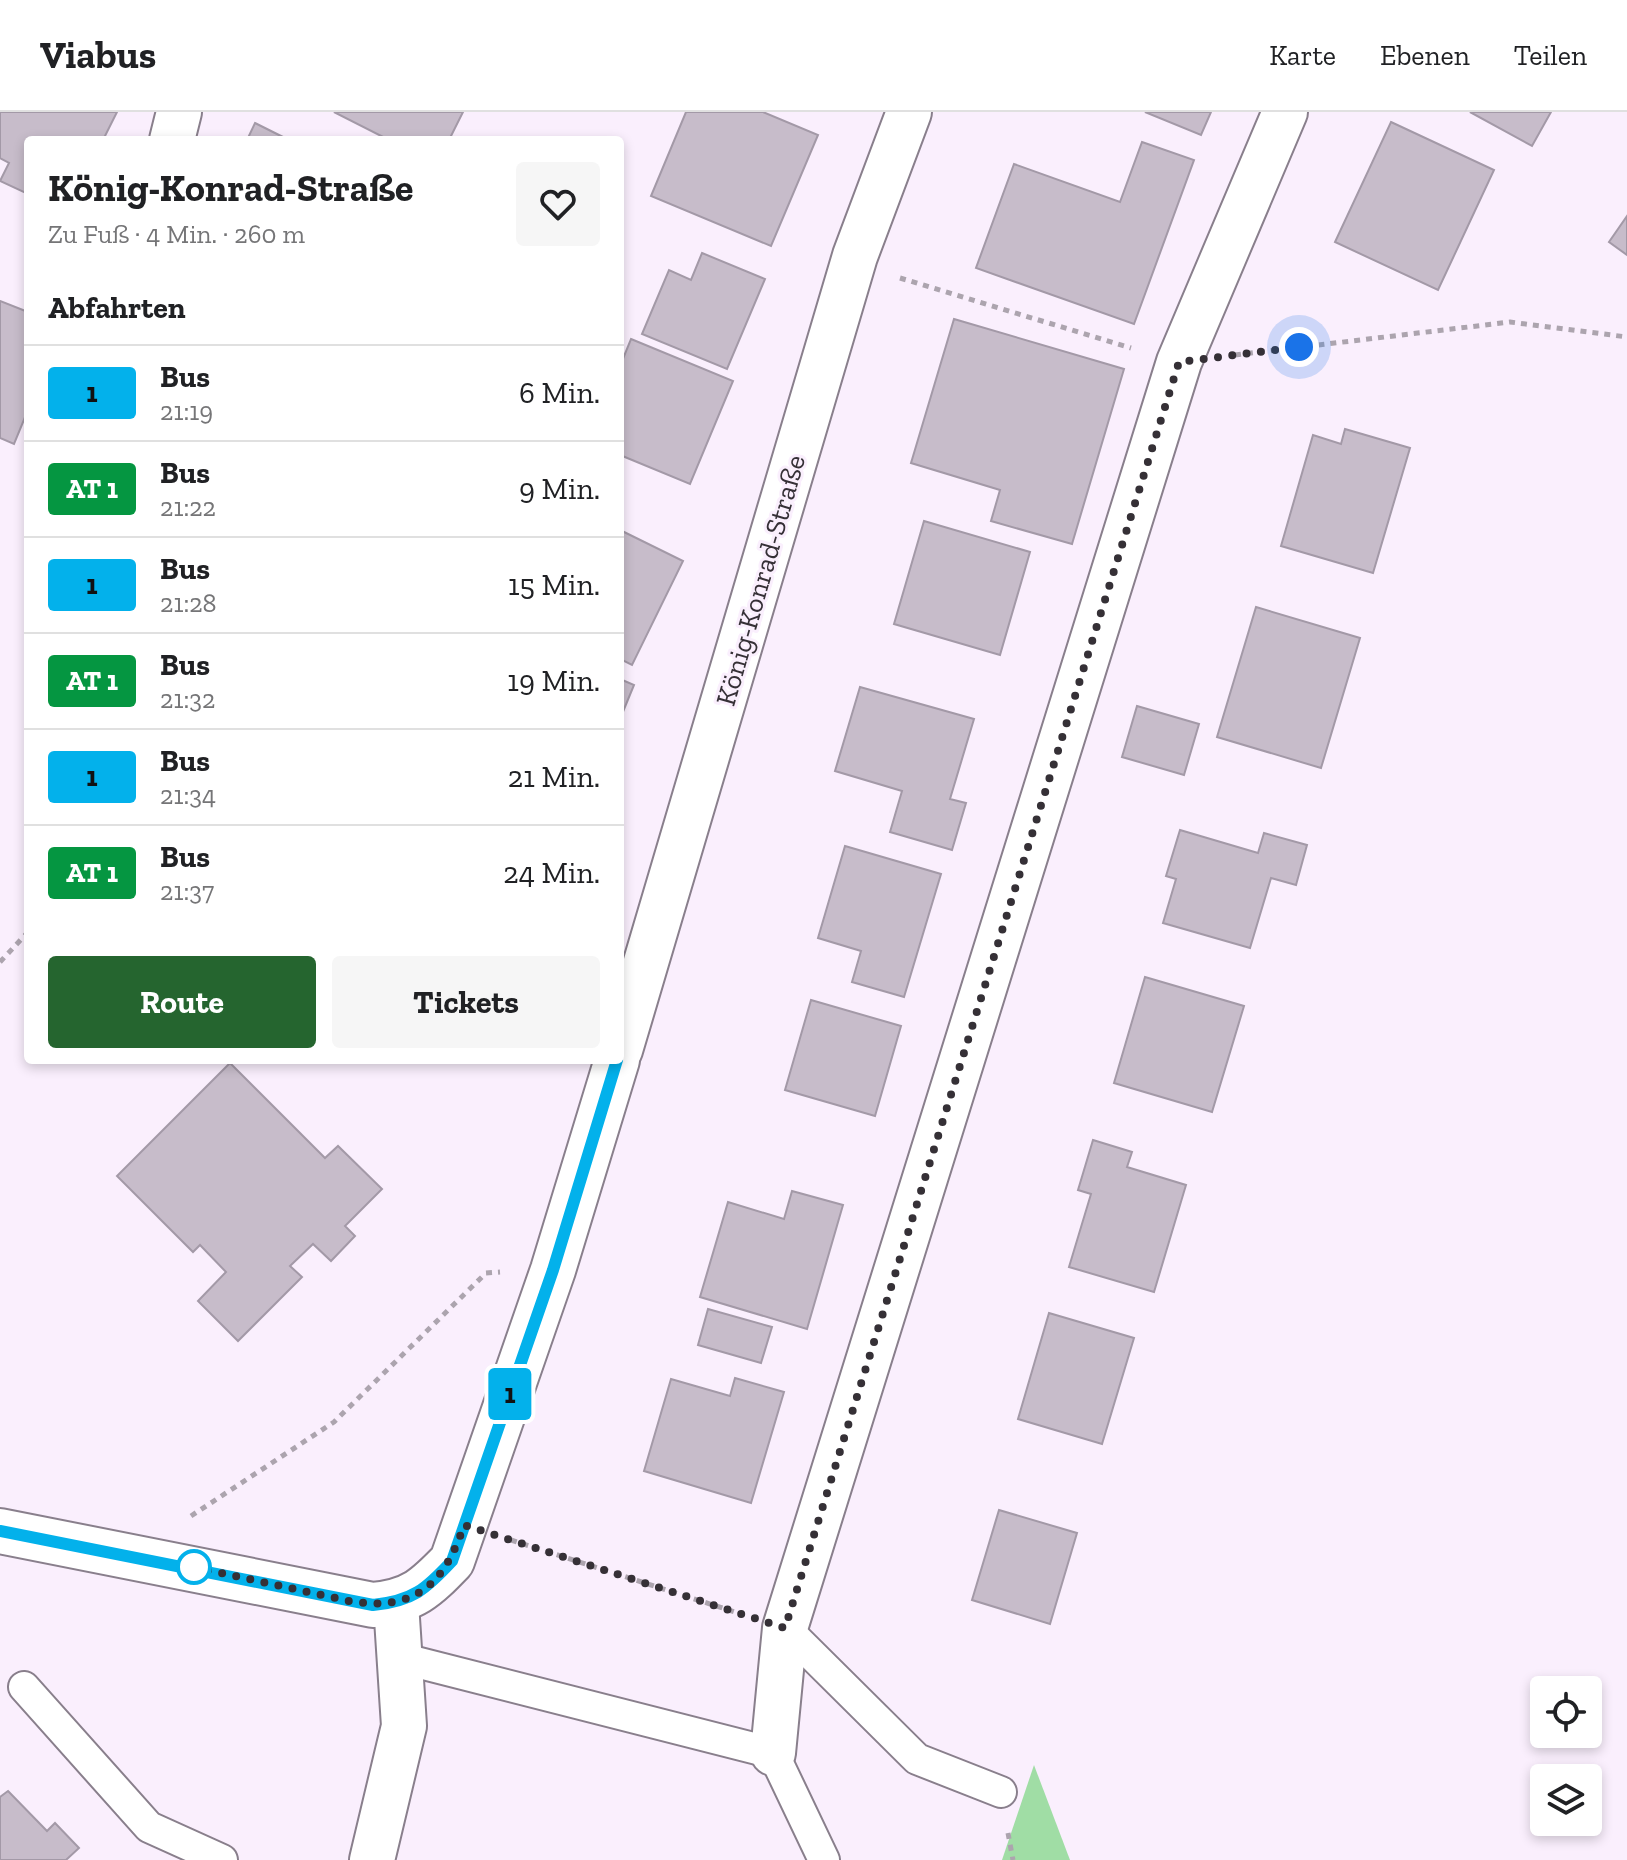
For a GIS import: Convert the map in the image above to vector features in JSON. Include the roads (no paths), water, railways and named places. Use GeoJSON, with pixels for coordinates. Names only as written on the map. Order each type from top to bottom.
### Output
{"type":"FeatureCollection","features":[{"type":"Feature","properties":{"kind":"street"},"geometry":{"type":"LineString","coordinates":[[173,136],[179,112]]}},
{"type":"Feature","properties":{"kind":"street","name":"König-Konrad-Straße"},"geometry":{"type":"LineString","coordinates":[[624,1036],[855,256],[909,112]]}},
{"type":"Feature","properties":{"kind":"street"},"geometry":{"type":"LineString","coordinates":[[773,1753],[785,1628],[1179,362],[1285,112]]}},
{"type":"Feature","properties":{"kind":"street"},"geometry":{"type":"LineString","coordinates":[[0,1531],[373,1605],[396,1603],[424,1590],[452,1561],[553,1270],[616,1064]]}},
{"type":"Feature","properties":{"kind":"street"},"geometry":{"type":"LineString","coordinates":[[372,1860],[404,1726],[396,1603]]}},
{"type":"Feature","properties":{"kind":"lane"},"geometry":{"type":"LineString","coordinates":[[785,1628],[917,1759],[1001,1792]]}},
{"type":"Feature","properties":{"kind":"lane"},"geometry":{"type":"LineString","coordinates":[[400,1658],[773,1753],[824,1860]]}},
{"type":"Feature","properties":{"kind":"lane"},"geometry":{"type":"LineString","coordinates":[[24,1687],[149,1827],[222,1860]]}}]}
